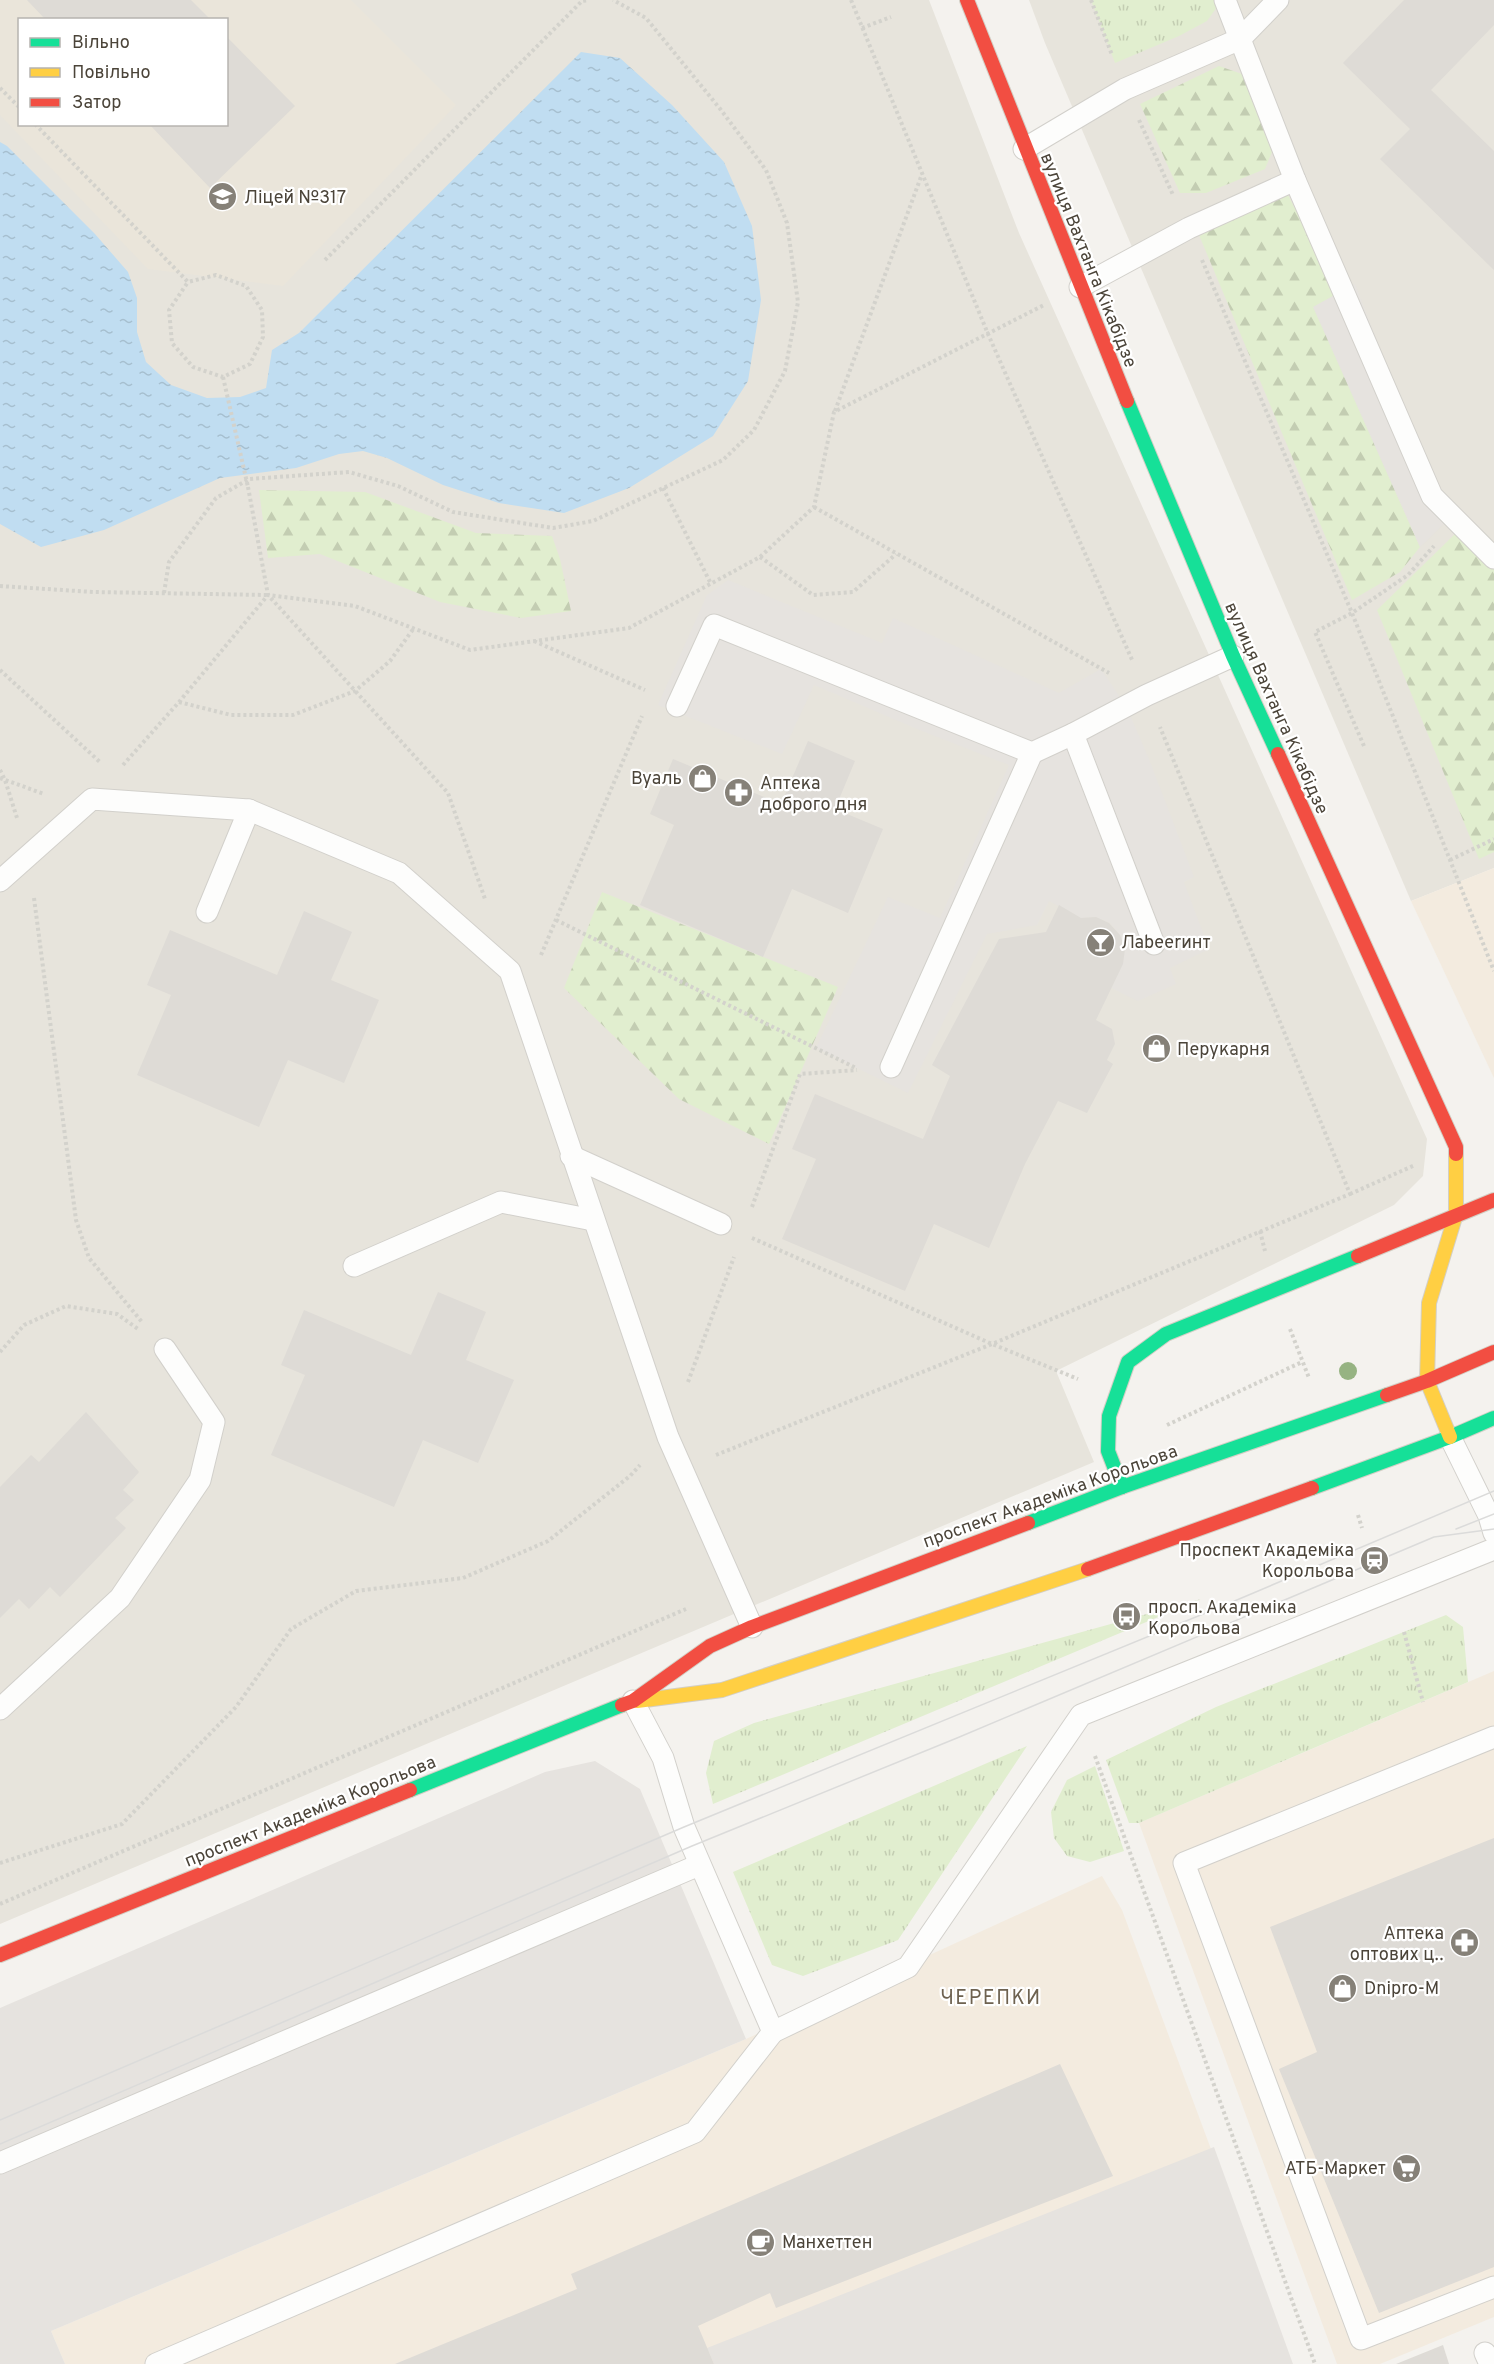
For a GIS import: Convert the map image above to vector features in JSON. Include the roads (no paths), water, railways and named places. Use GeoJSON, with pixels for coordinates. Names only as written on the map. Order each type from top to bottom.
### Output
{"type":"FeatureCollection","features":[{"type":"Feature","properties":{"kind":"main road","name":"вулиця Вахтанга Кікабідзе"},"geometry":{"type":"LineString","coordinates":[[967,0],[1024,149],[1233,656],[1456,1147],[1456,1214],[1429,1303],[1427,1380],[1450,1437]]}},
{"type":"Feature","properties":{"kind":"main road"},"geometry":{"type":"LineString","coordinates":[[1122,1487],[1108,1451],[1109,1416],[1128,1362],[1166,1334],[1494,1200]]}},
{"type":"Feature","properties":{"kind":"main road","name":"проспект Академіка Корольова"},"geometry":{"type":"LineString","coordinates":[[0,1955],[633,1701],[710,1646],[752,1627],[1122,1487],[1427,1380],[1494,1352]]}},
{"type":"Feature","properties":{"kind":"main road","name":"проспект Академіка Корольова"},"geometry":{"type":"LineString","coordinates":[[633,1701],[722,1690],[1116,1560],[1450,1437],[1494,1418]]}},
{"type":"Feature","properties":{"kind":"lane"},"geometry":{"type":"LineString","coordinates":[[1225,0],[1295,180],[1432,496],[1494,558]]}},
{"type":"Feature","properties":{"kind":"lane"},"geometry":{"type":"LineString","coordinates":[[1024,149],[1125,89],[1240,39],[1278,0]]}},
{"type":"Feature","properties":{"kind":"lane"},"geometry":{"type":"LineString","coordinates":[[1080,287],[1188,228],[1295,180]]}},
{"type":"Feature","properties":{"kind":"lane"},"geometry":{"type":"LineString","coordinates":[[677,706],[714,625],[1032,753]]}},
{"type":"Feature","properties":{"kind":"lane"},"geometry":{"type":"LineString","coordinates":[[891,1067],[1032,753],[1147,695],[1233,656]]}},
{"type":"Feature","properties":{"kind":"lane"},"geometry":{"type":"LineString","coordinates":[[1073,734],[1154,944]]}},
{"type":"Feature","properties":{"kind":"lane"},"geometry":{"type":"LineString","coordinates":[[0,881],[92,799],[249,810],[399,873],[510,971],[668,1437],[752,1627]]}},
{"type":"Feature","properties":{"kind":"lane"},"geometry":{"type":"LineString","coordinates":[[207,912],[249,810]]}},
{"type":"Feature","properties":{"kind":"lane"},"geometry":{"type":"LineString","coordinates":[[572,1156],[722,1224]]}},
{"type":"Feature","properties":{"kind":"lane"},"geometry":{"type":"LineString","coordinates":[[354,1266],[501,1202],[593,1220]]}},
{"type":"Feature","properties":{"kind":"lane"},"geometry":{"type":"LineString","coordinates":[[0,1709],[120,1598],[200,1480],[214,1422],[165,1349]]}},
{"type":"Feature","properties":{"kind":"lane"},"geometry":{"type":"LineString","coordinates":[[1450,1437],[1489,1516],[1494,1533]]}},
{"type":"Feature","properties":{"kind":"lane"},"geometry":{"type":"LineString","coordinates":[[156,2364],[695,2132],[773,2032],[908,1967],[1081,1715],[1494,1549]]}},
{"type":"Feature","properties":{"kind":"lane"},"geometry":{"type":"LineString","coordinates":[[633,1701],[663,1758],[684,1827],[699,1865],[773,2032]]}},
{"type":"Feature","properties":{"kind":"lane"},"geometry":{"type":"LineString","coordinates":[[1494,1737],[1184,1863],[1361,2339],[1494,2287]]}},
{"type":"Feature","properties":{"kind":"lane"},"geometry":{"type":"LineString","coordinates":[[0,2163],[699,1865]]}},
{"type":"Feature","properties":{"kind":"water"},"geometry":{"type":"Polygon","coordinates":[[[581,52],[620,58],[672,105],[724,162],[752,226],[761,300],[748,381],[713,436],[629,488],[564,513],[499,503],[443,485],[387,458],[363,451],[339,454],[296,468],[220,478],[104,530],[41,547],[0,524],[0,142],[7,146],[95,234],[128,272],[137,298],[137,332],[146,362],[171,385],[207,398],[240,397],[266,388],[272,350],[299,333],[581,52]]]}},
{"type":"Feature","properties":{"kind":"tram line"},"geometry":{"type":"LineString","coordinates":[[0,2120],[684,1827],[1225,1605],[1494,1491]]}},
{"type":"Feature","properties":{"kind":"tram line"},"geometry":{"type":"LineString","coordinates":[[1456,1529],[1494,1514]]}},
{"type":"Feature","properties":{"kind":"tram line"},"geometry":{"type":"LineString","coordinates":[[0,2144],[692,1846],[957,1738],[1434,1537],[1494,1529]]}},
{"type":"Feature","properties":{"kind":"place","name":"Ліцей №317"},"geometry":{"type":"Point","coordinates":[223,197]}},
{"type":"Feature","properties":{"kind":"place","name":"Вуаль"},"geometry":{"type":"Point","coordinates":[703,778]}},
{"type":"Feature","properties":{"kind":"place","name":"Аптека доброго дня"},"geometry":{"type":"Point","coordinates":[739,793]}},
{"type":"Feature","properties":{"kind":"place","name":"Лаbeerинт"},"geometry":{"type":"Point","coordinates":[1100,942]}},
{"type":"Feature","properties":{"kind":"place","name":"Перукарня"},"geometry":{"type":"Point","coordinates":[1156,1049]}},
{"type":"Feature","properties":{"kind":"place","name":"Проспект Академіка Корольова"},"geometry":{"type":"Point","coordinates":[1375,1560]}},
{"type":"Feature","properties":{"kind":"place","name":"просп. Академіка Корольова"},"geometry":{"type":"Point","coordinates":[1127,1617]}},
{"type":"Feature","properties":{"kind":"place","name":"Аптека оптових ц‥"},"geometry":{"type":"Point","coordinates":[1465,1943]}},
{"type":"Feature","properties":{"kind":"place","name":"Dnipro-M"},"geometry":{"type":"Point","coordinates":[1343,1988]}},
{"type":"Feature","properties":{"kind":"place","name":"АТБ-Маркет"},"geometry":{"type":"Point","coordinates":[1407,2168]}},
{"type":"Feature","properties":{"kind":"place","name":"Манхеттен"},"geometry":{"type":"Point","coordinates":[761,2242]}},
{"type":"Feature","properties":{"kind":"district","name":"ЧЕРЕПКИ"},"geometry":{"type":"Point","coordinates":[991,1997]}}]}
